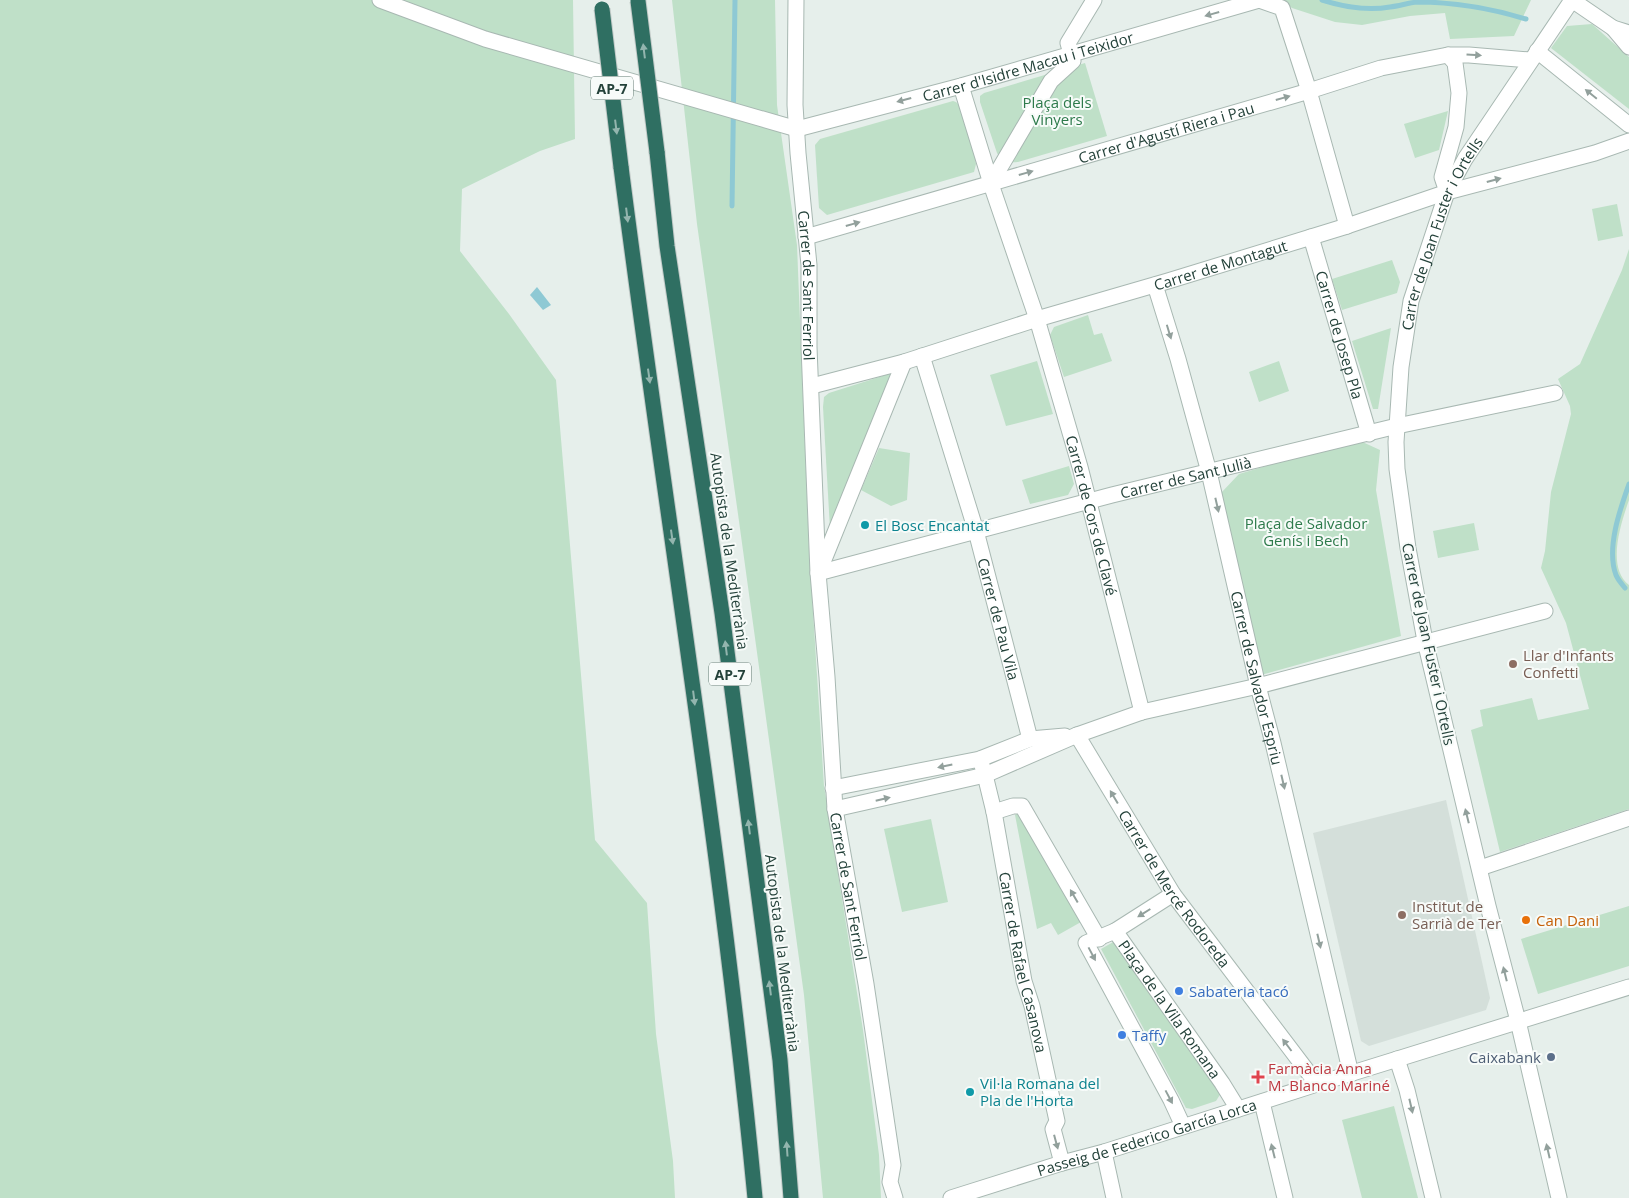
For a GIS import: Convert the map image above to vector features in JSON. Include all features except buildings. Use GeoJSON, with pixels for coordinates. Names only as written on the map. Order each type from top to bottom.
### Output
{"type":"FeatureCollection","features":[{"type":"Feature","properties":{"kind":"highway","name":"Autopista de la Mediterrània"},"geometry":{"type":"LineString","coordinates":[[638,1],[668,246],[722,613],[780,1060],[790,1198]]}},
{"type":"Feature","properties":{"kind":"highway","name":"AP-7"},"geometry":{"type":"LineString","coordinates":[[601,4],[621,167],[690,661],[743,1073],[755,1198]]}},
{"type":"Feature","properties":{"kind":"street"},"geometry":{"type":"LineString","coordinates":[[380,0],[485,39],[797,129]]}},
{"type":"Feature","properties":{"kind":"street","name":"Carrer de Sant Ferriol"},"geometry":{"type":"LineString","coordinates":[[796,0],[795,105],[810,281],[809,347],[818,573],[827,677],[833,788],[835,809],[866,984],[892,1165],[890,1182],[894,1198]]}},
{"type":"Feature","properties":{"kind":"street"},"geometry":{"type":"LineString","coordinates":[[991,183],[1052,81],[1073,61],[1068,43],[1094,0]]}},
{"type":"Feature","properties":{"kind":"street","name":"Carrer d'Isidre Macau i Teixidor"},"geometry":{"type":"LineString","coordinates":[[797,129],[961,86],[1259,0],[1282,8],[1309,91]]}},
{"type":"Feature","properties":{"kind":"street"},"geometry":{"type":"LineString","coordinates":[[1572,0],[1613,28],[1629,47]]}},
{"type":"Feature","properties":{"kind":"street","name":"Carrer de Joan Fuster i Ortells"},"geometry":{"type":"LineString","coordinates":[[1559,1198],[1518,1021],[1425,641],[1408,548],[1397,469],[1396,426],[1401,367],[1411,301],[1447,192],[1465,159],[1533,55],[1572,0]]}},
{"type":"Feature","properties":{"kind":"street"},"geometry":{"type":"LineString","coordinates":[[1613,28],[1629,33]]}},
{"type":"Feature","properties":{"kind":"street"},"geometry":{"type":"LineString","coordinates":[[1447,192],[1442,177],[1456,127],[1459,93],[1455,63],[1448,55]]}},
{"type":"Feature","properties":{"kind":"street","name":"Carrer d'Agustí Riera i Pau"},"geometry":{"type":"LineString","coordinates":[[806,237],[1309,91],[1381,68],[1448,55],[1533,55]]}},
{"type":"Feature","properties":{"kind":"street"},"geometry":{"type":"LineString","coordinates":[[1533,55],[1629,125]]}},
{"type":"Feature","properties":{"kind":"street","name":"Carrer de Cors de Clavé"},"geometry":{"type":"LineString","coordinates":[[961,86],[991,183],[1037,319],[1088,500],[1142,712]]}},
{"type":"Feature","properties":{"kind":"street"},"geometry":{"type":"LineString","coordinates":[[1309,91],[1347,226]]}},
{"type":"Feature","properties":{"kind":"street","name":"Carrer de Montagut"},"geometry":{"type":"LineString","coordinates":[[812,386],[904,362],[1037,319],[1311,238],[1447,192],[1595,153],[1629,141]]}},
{"type":"Feature","properties":{"kind":"street","name":"Carrer de Josep Pla"},"geometry":{"type":"LineString","coordinates":[[1311,238],[1369,434]]}},
{"type":"Feature","properties":{"kind":"street","name":"Carrer de Salvador Espriu"},"geometry":{"type":"LineString","coordinates":[[1155,285],[1178,359],[1209,472],[1351,1074]]}},
{"type":"Feature","properties":{"kind":"street","name":"Carrer de Pau Vila"},"geometry":{"type":"LineString","coordinates":[[922,356],[976,531],[1030,739]]}},
{"type":"Feature","properties":{"kind":"street","name":"Carrer de Sant Ferriol"},"geometry":{"type":"LineString","coordinates":[[818,573],[904,362]]}},
{"type":"Feature","properties":{"kind":"street","name":"Carrer de Sant Julià"},"geometry":{"type":"LineString","coordinates":[[818,573],[1088,500],[1396,426],[1555,393]]}},
{"type":"Feature","properties":{"kind":"street"},"geometry":{"type":"LineString","coordinates":[[835,809],[986,775],[1076,736],[1142,712],[1258,686],[1545,610]]}},
{"type":"Feature","properties":{"kind":"street"},"geometry":{"type":"LineString","coordinates":[[833,788],[980,759],[1030,739],[1076,736]]}},
{"type":"Feature","properties":{"kind":"street","name":"Carrer de Mercé Rodoreda"},"geometry":{"type":"LineString","coordinates":[[1076,736],[1173,894],[1317,1084]]}},
{"type":"Feature","properties":{"kind":"street","name":"Carrer de Rafael Casanova"},"geometry":{"type":"LineString","coordinates":[[980,759],[986,775],[994,812],[1024,981],[1032,1006],[1057,1121],[1053,1129],[1062,1163]]}},
{"type":"Feature","properties":{"kind":"street"},"geometry":{"type":"LineString","coordinates":[[994,812],[1013,806],[1022,806],[1099,939]]}},
{"type":"Feature","properties":{"kind":"street"},"geometry":{"type":"LineString","coordinates":[[1480,868],[1629,818]]}},
{"type":"Feature","properties":{"kind":"street"},"geometry":{"type":"LineString","coordinates":[[1115,931],[1173,894]]}},
{"type":"Feature","properties":{"kind":"street","name":"Plaça de la Vila Romana"},"geometry":{"type":"LineString","coordinates":[[1183,1126],[1171,1100],[1086,943],[1115,931],[1222,1083],[1238,1109]]}},
{"type":"Feature","properties":{"kind":"street","name":"Passeig de Federico García Lorca"},"geometry":{"type":"LineString","coordinates":[[950,1198],[1104,1152],[1629,987]]}},
{"type":"Feature","properties":{"kind":"street"},"geometry":{"type":"LineString","coordinates":[[1397,1059],[1407,1090],[1433,1198]]}},
{"type":"Feature","properties":{"kind":"street"},"geometry":{"type":"LineString","coordinates":[[1262,1102],[1285,1198]]}},
{"type":"Feature","properties":{"kind":"street"},"geometry":{"type":"LineString","coordinates":[[1104,1152],[1114,1198]]}},
{"type":"Feature","properties":{"kind":"shaded area","name":"Institut de Sarrià de Ter"},"geometry":{"type":"Polygon","coordinates":[[[1446,800],[1490,998],[1486,1010],[1369,1046],[1361,1041],[1313,833],[1446,800]]]}},
{"type":"Feature","properties":{"kind":"green space"},"geometry":{"type":"Polygon","coordinates":[[[0,0],[573,0],[575,139],[540,151],[462,189],[460,251],[509,314],[556,380],[595,840],[647,903],[656,1034],[673,1161],[675,1198],[0,1198],[0,0]]]}},
{"type":"Feature","properties":{"kind":"green space"},"geometry":{"type":"Polygon","coordinates":[[[672,0],[775,0],[777,105],[797,245],[809,548],[824,786],[863,1030],[879,1155],[881,1198],[823,1198],[804,995],[697,224],[672,0]]]}},
{"type":"Feature","properties":{"kind":"green space"},"geometry":{"type":"Polygon","coordinates":[[[1281,0],[1531,0],[1514,36],[1450,39],[1445,13],[1410,16],[1362,25],[1335,22],[1292,8],[1281,0]]]}},
{"type":"Feature","properties":{"kind":"green space"},"geometry":{"type":"Polygon","coordinates":[[[1592,24],[1629,57],[1629,109],[1551,48],[1567,26],[1592,24]]]}},
{"type":"Feature","properties":{"kind":"green space","name":"Plaça dels Vinyers"},"geometry":{"type":"Polygon","coordinates":[[[1085,63],[1107,136],[1018,162],[1003,160],[997,153],[980,102],[980,96],[984,93],[1085,63]]]}},
{"type":"Feature","properties":{"kind":"green space"},"geometry":{"type":"Polygon","coordinates":[[[953,101],[959,105],[975,157],[974,172],[827,215],[819,208],[815,145],[820,139],[953,101]]]}},
{"type":"Feature","properties":{"kind":"green space"},"geometry":{"type":"Polygon","coordinates":[[[1448,111],[1439,150],[1415,158],[1404,124],[1448,111]]]}},
{"type":"Feature","properties":{"kind":"green space"},"geometry":{"type":"Polygon","coordinates":[[[1617,204],[1623,236],[1598,241],[1592,209],[1617,204]]]}},
{"type":"Feature","properties":{"kind":"green space"},"geometry":{"type":"Polygon","coordinates":[[[1629,249],[1629,500],[1619,532],[1617,556],[1618,567],[1622,577],[1629,585],[1629,809],[1500,852],[1471,730],[1483,726],[1480,710],[1532,698],[1538,720],[1589,709],[1566,623],[1541,568],[1545,551],[1551,492],[1571,414],[1570,406],[1558,379],[1580,364],[1622,270],[1629,249]]]}},
{"type":"Feature","properties":{"kind":"green space"},"geometry":{"type":"Polygon","coordinates":[[[1392,260],[1400,282],[1397,293],[1342,310],[1332,279],[1392,260]]]}},
{"type":"Feature","properties":{"kind":"green space"},"geometry":{"type":"Polygon","coordinates":[[[1088,315],[1094,335],[1102,333],[1112,361],[1064,377],[1050,335],[1054,327],[1088,315]]]}},
{"type":"Feature","properties":{"kind":"green space"},"geometry":{"type":"Polygon","coordinates":[[[1391,328],[1378,409],[1373,409],[1352,341],[1391,328]]]}},
{"type":"Feature","properties":{"kind":"green space"},"geometry":{"type":"Polygon","coordinates":[[[1037,361],[1053,414],[1006,426],[990,375],[1037,361]]]}},
{"type":"Feature","properties":{"kind":"green space"},"geometry":{"type":"Polygon","coordinates":[[[1279,361],[1289,391],[1259,402],[1249,372],[1279,361]]]}},
{"type":"Feature","properties":{"kind":"green space"},"geometry":{"type":"Polygon","coordinates":[[[892,373],[830,529],[824,397],[829,393],[892,373]]]}},
{"type":"Feature","properties":{"kind":"green space","name":"Plaça de Salvador Genís i Bech"},"geometry":{"type":"Polygon","coordinates":[[[1356,439],[1380,450],[1376,490],[1401,636],[1261,675],[1221,493],[1239,474],[1356,439]]]}},
{"type":"Feature","properties":{"kind":"green space"},"geometry":{"type":"Polygon","coordinates":[[[879,448],[910,453],[907,500],[891,506],[861,490],[879,448]]]}},
{"type":"Feature","properties":{"kind":"green space"},"geometry":{"type":"Polygon","coordinates":[[[1069,466],[1074,484],[1068,495],[1030,504],[1022,480],[1069,466]]]}},
{"type":"Feature","properties":{"kind":"green space"},"geometry":{"type":"Polygon","coordinates":[[[1474,523],[1479,550],[1438,558],[1433,531],[1474,523]]]}},
{"type":"Feature","properties":{"kind":"green space"},"geometry":{"type":"Polygon","coordinates":[[[1019,813],[1081,922],[1058,935],[1051,923],[1037,929],[1015,815],[1019,813]]]}},
{"type":"Feature","properties":{"kind":"green space"},"geometry":{"type":"Polygon","coordinates":[[[931,819],[948,902],[902,912],[884,829],[931,819]]]}},
{"type":"Feature","properties":{"kind":"green space"},"geometry":{"type":"Polygon","coordinates":[[[1629,906],[1629,966],[1538,994],[1521,939],[1629,906]]]}},
{"type":"Feature","properties":{"kind":"green space"},"geometry":{"type":"Polygon","coordinates":[[[1115,941],[1221,1093],[1216,1101],[1192,1109],[1186,1108],[1101,949],[1115,941]]]}},
{"type":"Feature","properties":{"kind":"green space"},"geometry":{"type":"Polygon","coordinates":[[[1394,1106],[1418,1198],[1362,1198],[1342,1120],[1394,1106]]]}},
{"type":"Feature","properties":{"kind":"water"},"geometry":{"type":"Polygon","coordinates":[[[537,287],[551,305],[543,310],[530,295],[537,287]]]}},
{"type":"Feature","properties":{"kind":"waterway"},"geometry":{"type":"LineString","coordinates":[[732,206],[735,0]]}},
{"type":"Feature","properties":{"kind":"waterway"},"geometry":{"type":"LineString","coordinates":[[1322,0],[1339,5],[1364,8],[1393,7],[1417,2],[1458,4],[1526,19]]}},
{"type":"Feature","properties":{"kind":"waterway"},"geometry":{"type":"LineString","coordinates":[[1625,588],[1616,575],[1613,565],[1613,541],[1629,484]]}},
{"type":"Feature","properties":{"kind":"place","name":"El Bosc Encantat"},"geometry":{"type":"Point","coordinates":[865,525]}},
{"type":"Feature","properties":{"kind":"place","name":"Llar d'Infants Confetti"},"geometry":{"type":"Point","coordinates":[1513,664]}},
{"type":"Feature","properties":{"kind":"place","name":"Institut de Sarrià de Ter"},"geometry":{"type":"Point","coordinates":[1402,915]}},
{"type":"Feature","properties":{"kind":"place","name":"Can Dani"},"geometry":{"type":"Point","coordinates":[1526,920]}},
{"type":"Feature","properties":{"kind":"place","name":"Sabateria tacó"},"geometry":{"type":"Point","coordinates":[1179,991]}},
{"type":"Feature","properties":{"kind":"place","name":"Taffy"},"geometry":{"type":"Point","coordinates":[1122,1035]}},
{"type":"Feature","properties":{"kind":"place","name":"Caixabank"},"geometry":{"type":"Point","coordinates":[1551,1057]}},
{"type":"Feature","properties":{"kind":"place","name":"Farmàcia Anna M. Blanco Mariné"},"geometry":{"type":"Point","coordinates":[1258,1077]}},
{"type":"Feature","properties":{"kind":"place","name":"Vil·la Romana del Pla de l'Horta"},"geometry":{"type":"Point","coordinates":[970,1092]}}]}
